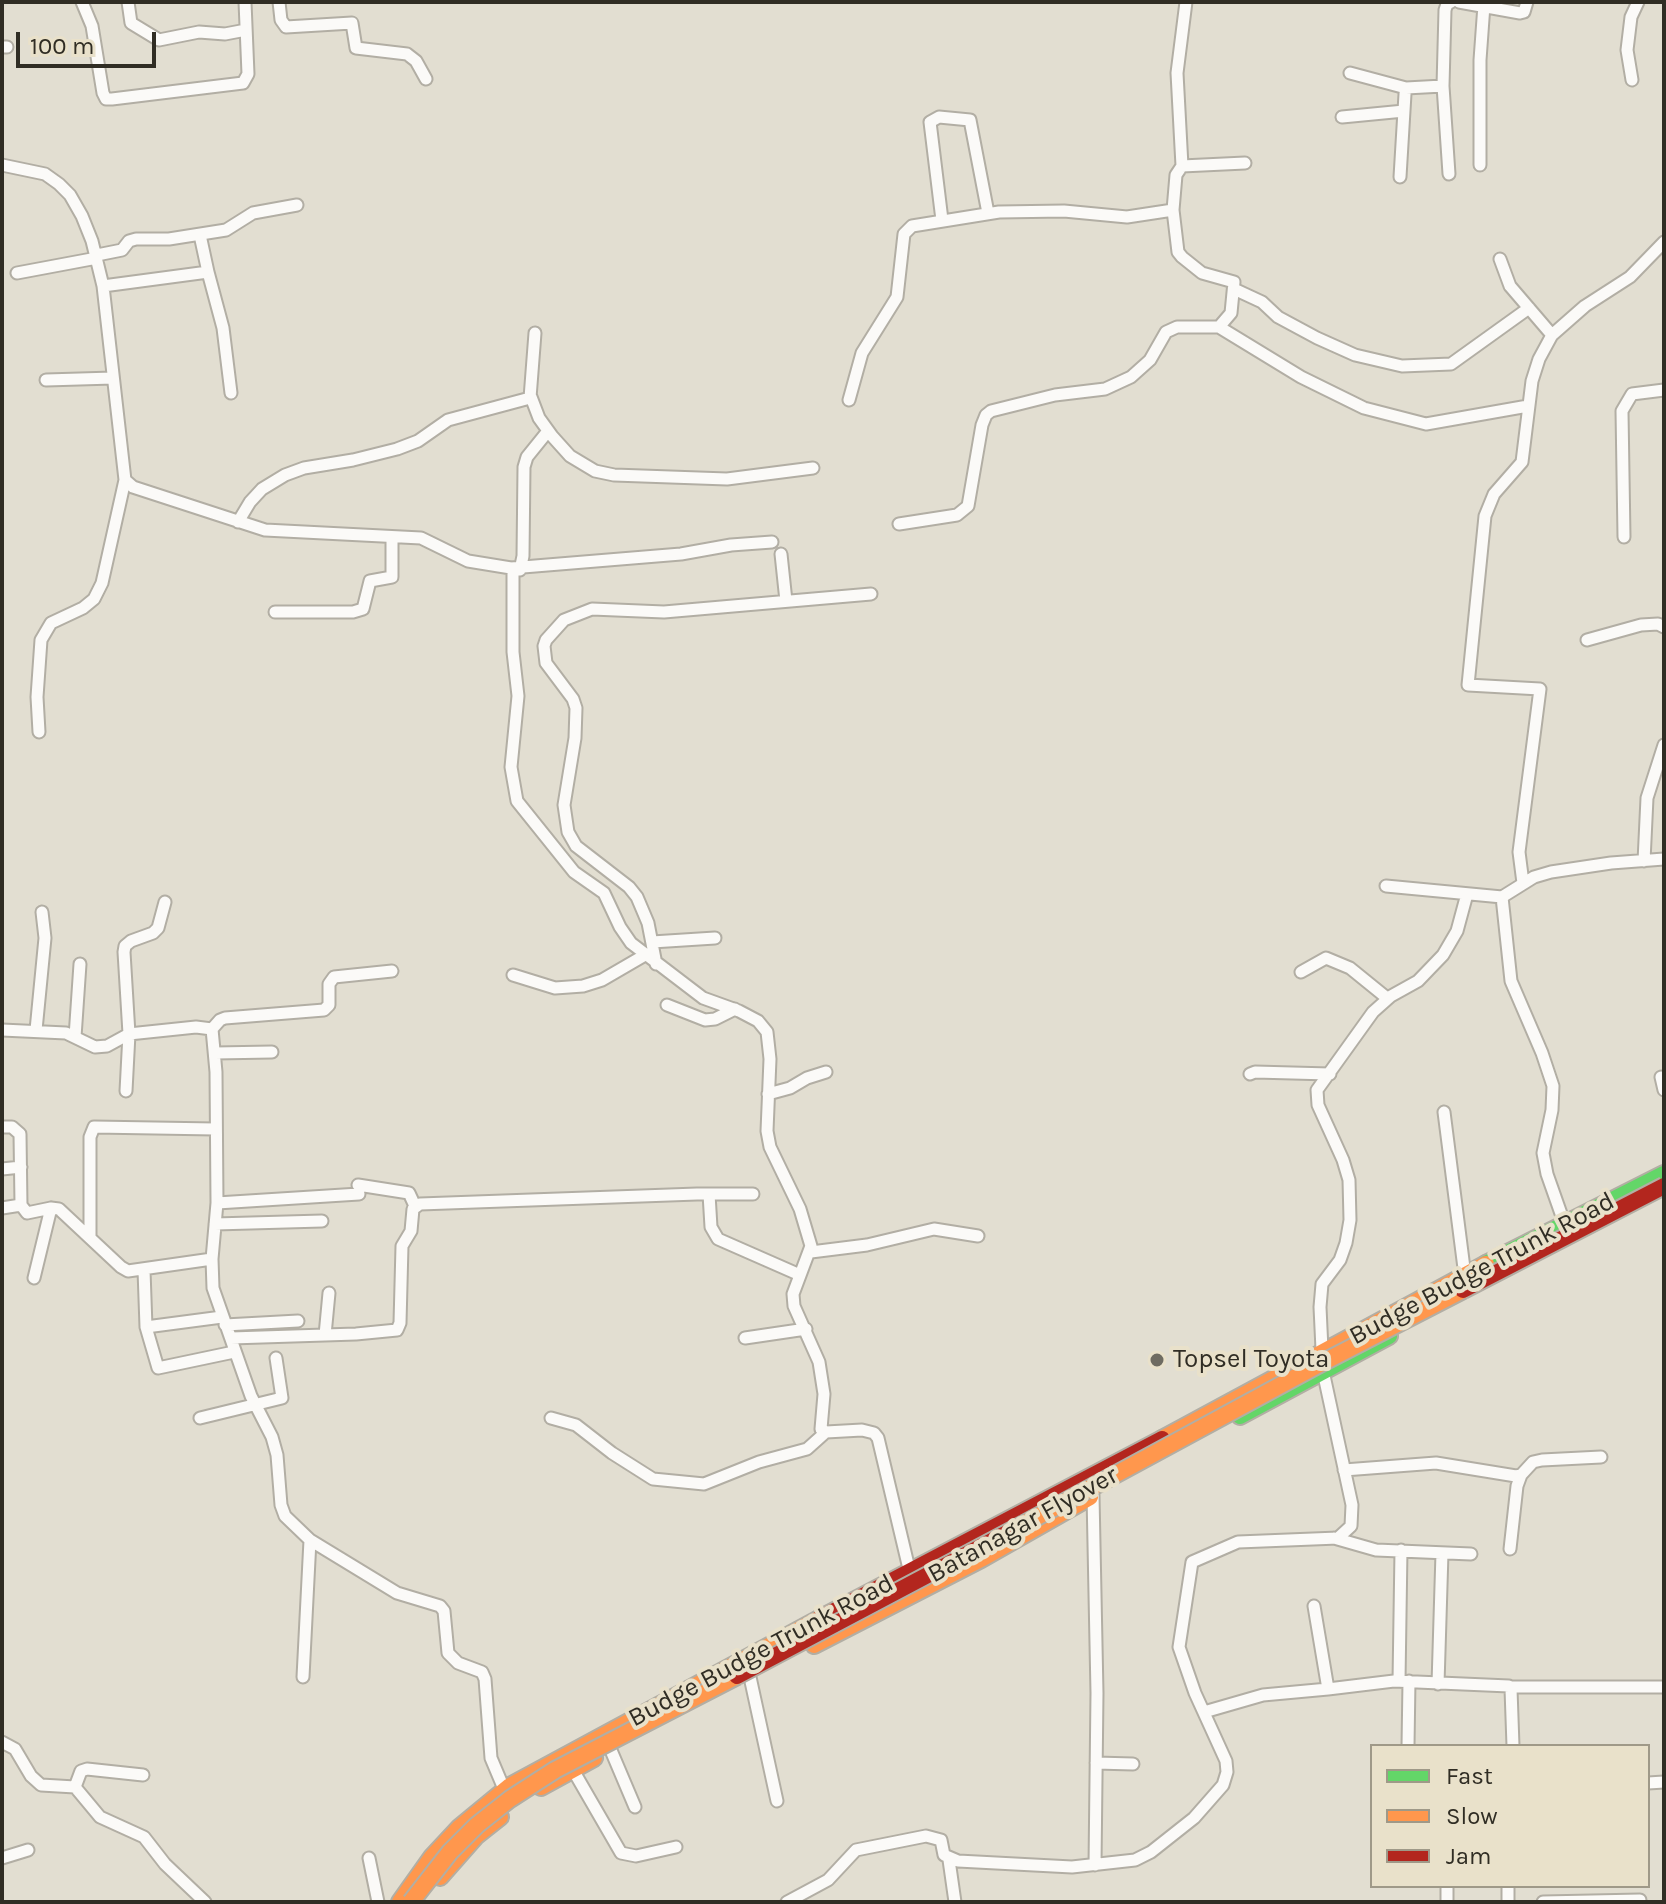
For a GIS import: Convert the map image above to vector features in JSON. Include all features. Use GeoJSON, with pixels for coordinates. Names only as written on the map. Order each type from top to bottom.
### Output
{"type":"FeatureCollection","features":[{"type":"Feature","properties":{"kind":"street"},"geometry":{"type":"LineString","coordinates":[[82,2],[92,26],[106,99],[243,83],[248,79],[245,2]]}},
{"type":"Feature","properties":{"kind":"street"},"geometry":{"type":"LineString","coordinates":[[128,2],[131,23],[159,40],[199,32],[225,34],[246,30]]}},
{"type":"Feature","properties":{"kind":"street"},"geometry":{"type":"LineString","coordinates":[[279,2],[281,20],[286,27],[352,23],[356,48],[407,54],[416,61],[426,79]]}},
{"type":"Feature","properties":{"kind":"street"},"geometry":{"type":"LineString","coordinates":[[1186,2],[1177,73],[1182,166],[1176,175],[1173,210],[1178,252],[1182,257],[1202,273],[1234,282],[1231,313],[1219,327]]}},
{"type":"Feature","properties":{"kind":"street"},"geometry":{"type":"LineString","coordinates":[[1449,174],[1443,86],[1445,10],[1451,2]]}},
{"type":"Feature","properties":{"kind":"street"},"geometry":{"type":"LineString","coordinates":[[1459,2],[1520,13],[1524,12],[1527,2]]}},
{"type":"Feature","properties":{"kind":"street"},"geometry":{"type":"LineString","coordinates":[[1632,80],[1627,50],[1631,17],[1638,2]]}},
{"type":"Feature","properties":{"kind":"street"},"geometry":{"type":"LineString","coordinates":[[1480,165],[1480,60],[1484,5]]}},
{"type":"Feature","properties":{"kind":"street"},"geometry":{"type":"LineString","coordinates":[[1350,73],[1406,88],[1443,86]]}},
{"type":"Feature","properties":{"kind":"street"},"geometry":{"type":"LineString","coordinates":[[1400,177],[1406,88]]}},
{"type":"Feature","properties":{"kind":"street"},"geometry":{"type":"LineString","coordinates":[[1342,117],[1404,111]]}},
{"type":"Feature","properties":{"kind":"street"},"geometry":{"type":"LineString","coordinates":[[942,220],[930,122],[939,117],[970,120],[988,213]]}},
{"type":"Feature","properties":{"kind":"street"},"geometry":{"type":"LineString","coordinates":[[1182,166],[1245,163]]}},
{"type":"Feature","properties":{"kind":"street"},"geometry":{"type":"LineString","coordinates":[[2,165],[45,174],[70,195],[82,216],[97,256],[103,286],[125,480],[102,583],[94,599],[83,608],[51,623],[41,640],[37,697],[39,732]]}},
{"type":"Feature","properties":{"kind":"street"},"geometry":{"type":"LineString","coordinates":[[17,273],[122,250],[132,239],[169,239],[231,229],[253,213],[297,205]]}},
{"type":"Feature","properties":{"kind":"street"},"geometry":{"type":"LineString","coordinates":[[849,400],[862,353],[897,297],[905,231],[912,226],[988,213],[1064,211],[1127,217],[1173,210]]}},
{"type":"Feature","properties":{"kind":"street"},"geometry":{"type":"LineString","coordinates":[[200,235],[223,328],[231,393]]}},
{"type":"Feature","properties":{"kind":"street"},"geometry":{"type":"LineString","coordinates":[[1523,883],[1519,852],[1540,689],[1468,685],[1485,516],[1494,494],[1522,462],[1528,406],[1539,359],[1552,335],[1585,306],[1630,277],[1664,242]]}},
{"type":"Feature","properties":{"kind":"street"},"geometry":{"type":"LineString","coordinates":[[1500,259],[1510,286],[1552,335]]}},
{"type":"Feature","properties":{"kind":"street"},"geometry":{"type":"LineString","coordinates":[[103,286],[208,272]]}},
{"type":"Feature","properties":{"kind":"street"},"geometry":{"type":"LineString","coordinates":[[1234,289],[1262,302],[1278,317],[1317,338],[1355,355],[1402,366],[1451,364],[1529,308]]}},
{"type":"Feature","properties":{"kind":"street"},"geometry":{"type":"LineString","coordinates":[[899,524],[948,517],[963,512],[968,506],[982,425],[991,411],[1055,395],[1105,389],[1142,369],[1166,332],[1177,327],[1219,327],[1301,377],[1364,408],[1426,424],[1528,406]]}},
{"type":"Feature","properties":{"kind":"street"},"geometry":{"type":"LineString","coordinates":[[535,333],[531,397],[539,418],[570,456],[586,466],[614,475],[727,479],[813,468]]}},
{"type":"Feature","properties":{"kind":"street"},"geometry":{"type":"LineString","coordinates":[[46,380],[113,378]]}},
{"type":"Feature","properties":{"kind":"street"},"geometry":{"type":"LineString","coordinates":[[1624,537],[1622,411],[1632,394],[1664,390]]}},
{"type":"Feature","properties":{"kind":"street"},"geometry":{"type":"LineString","coordinates":[[238,522],[256,495],[285,475],[304,468],[397,449],[418,441],[448,420],[531,397]]}},
{"type":"Feature","properties":{"kind":"street"},"geometry":{"type":"LineString","coordinates":[[548,431],[527,457],[524,467],[515,571],[513,652],[518,696],[511,767],[517,801],[574,872],[604,893],[631,943],[703,998],[758,1021],[767,1032],[767,1131],[770,1147],[808,1231],[811,1252],[793,1294],[794,1306],[819,1362],[824,1394],[820,1424],[822,1431],[826,1432],[862,1430],[874,1433],[878,1438],[910,1573]]}},
{"type":"Feature","properties":{"kind":"street"},"geometry":{"type":"LineString","coordinates":[[125,480],[133,487],[265,530],[421,538],[468,561],[515,571],[772,542]]}},
{"type":"Feature","properties":{"kind":"street"},"geometry":{"type":"LineString","coordinates":[[275,612],[353,612],[363,609],[370,581],[392,577],[392,538]]}},
{"type":"Feature","properties":{"kind":"street"},"geometry":{"type":"LineString","coordinates":[[781,554],[786,601]]}},
{"type":"Feature","properties":{"kind":"street"},"geometry":{"type":"LineString","coordinates":[[657,964],[643,909],[629,887],[589,858],[576,846],[568,832],[564,805],[575,738],[576,708],[573,699],[546,663],[546,640],[564,620],[592,609],[664,612],[871,594]]}},
{"type":"Feature","properties":{"kind":"street"},"geometry":{"type":"LineString","coordinates":[[1587,640],[1650,623],[1664,627]]}},
{"type":"Feature","properties":{"kind":"street"},"geometry":{"type":"LineString","coordinates":[[1644,861],[1647,798],[1664,745]]}},
{"type":"Feature","properties":{"kind":"street"},"geometry":{"type":"LineString","coordinates":[[1386,886],[1502,897],[1523,883],[1551,872],[1664,859]]}},
{"type":"Feature","properties":{"kind":"street"},"geometry":{"type":"LineString","coordinates":[[1334,1538],[1351,1526],[1352,1505],[1323,1371],[1322,1284],[1340,1260],[1350,1220],[1348,1174],[1325,1124],[1316,1094],[1353,1036],[1387,998],[1418,981],[1443,955],[1457,931],[1467,894]]}},
{"type":"Feature","properties":{"kind":"street"},"geometry":{"type":"LineString","coordinates":[[1502,897],[1511,981],[1553,1086],[1552,1110],[1543,1153],[1565,1225]]}},
{"type":"Feature","properties":{"kind":"street"},"geometry":{"type":"LineString","coordinates":[[126,1091],[129,1034],[125,946],[158,928],[165,902]]}},
{"type":"Feature","properties":{"kind":"street"},"geometry":{"type":"LineString","coordinates":[[36,1030],[45,938],[42,912]]}},
{"type":"Feature","properties":{"kind":"street"},"geometry":{"type":"LineString","coordinates":[[652,942],[715,938]]}},
{"type":"Feature","properties":{"kind":"street"},"geometry":{"type":"LineString","coordinates":[[513,975],[555,988],[583,986],[602,980],[645,955]]}},
{"type":"Feature","properties":{"kind":"street"},"geometry":{"type":"LineString","coordinates":[[1301,972],[1326,958],[1350,968],[1387,998]]}},
{"type":"Feature","properties":{"kind":"street"},"geometry":{"type":"LineString","coordinates":[[75,1037],[80,964]]}},
{"type":"Feature","properties":{"kind":"street"},"geometry":{"type":"LineString","coordinates":[[2,1030],[36,1030],[75,1037],[95,1047],[107,1046],[129,1034],[196,1027],[212,1029],[225,1018],[324,1010],[329,1005],[329,984],[334,977],[392,971]]}},
{"type":"Feature","properties":{"kind":"street"},"geometry":{"type":"LineString","coordinates":[[667,1005],[705,1020],[715,1019],[735,1009]]}},
{"type":"Feature","properties":{"kind":"street"},"geometry":{"type":"LineString","coordinates":[[212,1029],[217,1203],[213,1288],[234,1352],[275,1446],[281,1505],[285,1516],[310,1540],[397,1593],[440,1606],[444,1611],[448,1653],[458,1663],[475,1667],[485,1679],[491,1758],[511,1808]]}},
{"type":"Feature","properties":{"kind":"street"},"geometry":{"type":"LineString","coordinates":[[215,1053],[272,1052]]}},
{"type":"Feature","properties":{"kind":"street"},"geometry":{"type":"LineString","coordinates":[[768,1094],[826,1072]]}},
{"type":"Feature","properties":{"kind":"street"},"geometry":{"type":"LineString","coordinates":[[1250,1074],[1330,1074]]}},
{"type":"Feature","properties":{"kind":"street"},"geometry":{"type":"LineString","coordinates":[[1661,1077],[1664,1090]]}},
{"type":"Feature","properties":{"kind":"street"},"geometry":{"type":"LineString","coordinates":[[1444,1112],[1465,1276]]}},
{"type":"Feature","properties":{"kind":"street"},"geometry":{"type":"LineString","coordinates":[[2,1127],[12,1127],[20,1134],[21,1205],[27,1213],[51,1208],[63,1212],[128,1271],[212,1259]]}},
{"type":"Feature","properties":{"kind":"street"},"geometry":{"type":"LineString","coordinates":[[90,1236],[90,1137],[94,1127],[215,1129]]}},
{"type":"Feature","properties":{"kind":"street"},"geometry":{"type":"LineString","coordinates":[[2,1169],[21,1167]]}},
{"type":"Feature","properties":{"kind":"street","name":"Budge Budge Trunk Road"},"geometry":{"type":"LineString","coordinates":[[400,1902],[432,1857],[459,1828],[505,1791],[629,1720],[1465,1276],[1664,1174]]}},
{"type":"Feature","properties":{"kind":"street","name":"Batanagar Flyover"},"geometry":{"type":"LineString","coordinates":[[411,1902],[450,1852],[477,1825],[555,1770],[924,1579],[1512,1263],[1664,1186]]}},
{"type":"Feature","properties":{"kind":"street"},"geometry":{"type":"LineString","coordinates":[[217,1203],[359,1189],[409,1193],[415,1206],[411,1231],[404,1240],[400,1254],[400,1327],[384,1333],[231,1338]]}},
{"type":"Feature","properties":{"kind":"street"},"geometry":{"type":"LineString","coordinates":[[709,1194],[711,1227],[718,1239],[800,1275]]}},
{"type":"Feature","properties":{"kind":"street"},"geometry":{"type":"LineString","coordinates":[[415,1206],[753,1194]]}},
{"type":"Feature","properties":{"kind":"street","name":"Budge Budge Trunk Road"},"geometry":{"type":"LineString","coordinates":[[421,1902],[434,1882],[476,1836],[544,1785],[610,1748],[981,1559],[1323,1371],[1664,1194]]}},
{"type":"Feature","properties":{"kind":"street"},"geometry":{"type":"LineString","coordinates":[[2,1208],[21,1205]]}},
{"type":"Feature","properties":{"kind":"street"},"geometry":{"type":"LineString","coordinates":[[34,1278],[51,1208]]}},
{"type":"Feature","properties":{"kind":"street"},"geometry":{"type":"LineString","coordinates":[[215,1224],[322,1221]]}},
{"type":"Feature","properties":{"kind":"street"},"geometry":{"type":"LineString","coordinates":[[811,1252],[867,1245],[934,1229],[978,1236]]}},
{"type":"Feature","properties":{"kind":"street"},"geometry":{"type":"LineString","coordinates":[[144,1270],[146,1327],[158,1368],[234,1352]]}},
{"type":"Feature","properties":{"kind":"street"},"geometry":{"type":"LineString","coordinates":[[325,1335],[329,1293]]}},
{"type":"Feature","properties":{"kind":"street"},"geometry":{"type":"LineString","coordinates":[[146,1327],[224,1321],[298,1321]]}},
{"type":"Feature","properties":{"kind":"street"},"geometry":{"type":"LineString","coordinates":[[745,1338],[806,1329]]}},
{"type":"Feature","properties":{"kind":"street"},"geometry":{"type":"LineString","coordinates":[[200,1418],[282,1398],[276,1358]]}},
{"type":"Feature","properties":{"kind":"street"},"geometry":{"type":"LineString","coordinates":[[551,1418],[576,1425],[653,1479],[704,1484],[759,1462],[807,1449],[826,1432]]}},
{"type":"Feature","properties":{"kind":"street"},"geometry":{"type":"LineString","coordinates":[[1510,1549],[1517,1486],[1521,1475],[1533,1462],[1601,1457]]}},
{"type":"Feature","properties":{"kind":"street"},"geometry":{"type":"LineString","coordinates":[[1344,1470],[1436,1463],[1521,1475]]}},
{"type":"Feature","properties":{"kind":"street"},"geometry":{"type":"LineString","coordinates":[[1093,1495],[1097,1693],[1095,1865]]}},
{"type":"Feature","properties":{"kind":"street"},"geometry":{"type":"LineString","coordinates":[[949,1860],[1072,1867],[1135,1860],[1151,1852],[1194,1818],[1223,1785],[1226,1761],[1179,1647],[1192,1562],[1238,1542],[1334,1538],[1376,1550],[1471,1554]]}},
{"type":"Feature","properties":{"kind":"street"},"geometry":{"type":"LineString","coordinates":[[303,1677],[310,1540]]}},
{"type":"Feature","properties":{"kind":"street"},"geometry":{"type":"LineString","coordinates":[[1401,1550],[1408,1744]]}},
{"type":"Feature","properties":{"kind":"street"},"geometry":{"type":"LineString","coordinates":[[1438,1684],[1442,1553]]}},
{"type":"Feature","properties":{"kind":"street"},"geometry":{"type":"LineString","coordinates":[[1314,1606],[1328,1689]]}},
{"type":"Feature","properties":{"kind":"street"},"geometry":{"type":"LineString","coordinates":[[750,1677],[777,1801]]}},
{"type":"Feature","properties":{"kind":"street"},"geometry":{"type":"LineString","coordinates":[[1204,1712],[1263,1695],[1404,1681],[1510,1687],[1664,1687]]}},
{"type":"Feature","properties":{"kind":"street"},"geometry":{"type":"LineString","coordinates":[[1510,1687],[1513,1744]]}},
{"type":"Feature","properties":{"kind":"street"},"geometry":{"type":"LineString","coordinates":[[2,1742],[15,1749],[31,1776],[41,1785],[75,1787],[100,1817],[144,1837],[165,1864],[205,1902]]}},
{"type":"Feature","properties":{"kind":"street"},"geometry":{"type":"LineString","coordinates":[[610,1748],[635,1807]]}},
{"type":"Feature","properties":{"kind":"street"},"geometry":{"type":"LineString","coordinates":[[1096,1763],[1133,1764]]}},
{"type":"Feature","properties":{"kind":"street"},"geometry":{"type":"LineString","coordinates":[[75,1787],[83,1769],[143,1775]]}},
{"type":"Feature","properties":{"kind":"street"},"geometry":{"type":"LineString","coordinates":[[573,1770],[621,1853],[636,1856],[676,1847]]}},
{"type":"Feature","properties":{"kind":"street"},"geometry":{"type":"LineString","coordinates":[[787,1902],[828,1880],[856,1850],[935,1837],[941,1840],[944,1855],[949,1860],[955,1902]]}},
{"type":"Feature","properties":{"kind":"street"},"geometry":{"type":"LineString","coordinates":[[2,1858],[28,1850]]}},
{"type":"Feature","properties":{"kind":"street"},"geometry":{"type":"LineString","coordinates":[[369,1858],[378,1902]]}},
{"type":"Feature","properties":{"kind":"street"},"geometry":{"type":"LineString","coordinates":[[1543,1902],[1640,1900]]}},
{"type":"Feature","properties":{"kind":"traffic: fast"},"geometry":{"type":"LineString","coordinates":[[1486,1264],[1664,1174]]}},
{"type":"Feature","properties":{"kind":"traffic: fast"},"geometry":{"type":"LineString","coordinates":[[1240,1416],[1389,1336]]}},
{"type":"Feature","properties":{"kind":"traffic: slow"},"geometry":{"type":"LineString","coordinates":[[1162,1439],[1486,1264]]}},
{"type":"Feature","properties":{"kind":"traffic: slow"},"geometry":{"type":"LineString","coordinates":[[1024,1524],[1463,1290]]}},
{"type":"Feature","properties":{"kind":"traffic: slow"},"geometry":{"type":"LineString","coordinates":[[814,1645],[981,1559],[1090,1497]]}},
{"type":"Feature","properties":{"kind":"traffic: slow"},"geometry":{"type":"LineString","coordinates":[[400,1902],[432,1857],[459,1828],[510,1786],[819,1619]]}},
{"type":"Feature","properties":{"kind":"traffic: slow"},"geometry":{"type":"LineString","coordinates":[[411,1902],[450,1852],[510,1799],[555,1770],[737,1676]]}},
{"type":"Feature","properties":{"kind":"traffic: slow"},"geometry":{"type":"LineString","coordinates":[[541,1787],[594,1758]]}},
{"type":"Feature","properties":{"kind":"traffic: slow"},"geometry":{"type":"LineString","coordinates":[[440,1877],[476,1836],[500,1817]]}},
{"type":"Feature","properties":{"kind":"traffic: jam"},"geometry":{"type":"LineString","coordinates":[[1463,1290],[1664,1186]]}},
{"type":"Feature","properties":{"kind":"traffic: jam"},"geometry":{"type":"LineString","coordinates":[[819,1619],[1162,1439]]}},
{"type":"Feature","properties":{"kind":"traffic: jam"},"geometry":{"type":"LineString","coordinates":[[737,1676],[1024,1524]]}},
{"type":"Feature","properties":{"kind":"place","name":"Topsel Toyota"},"geometry":{"type":"Point","coordinates":[1157,1360]}}]}
